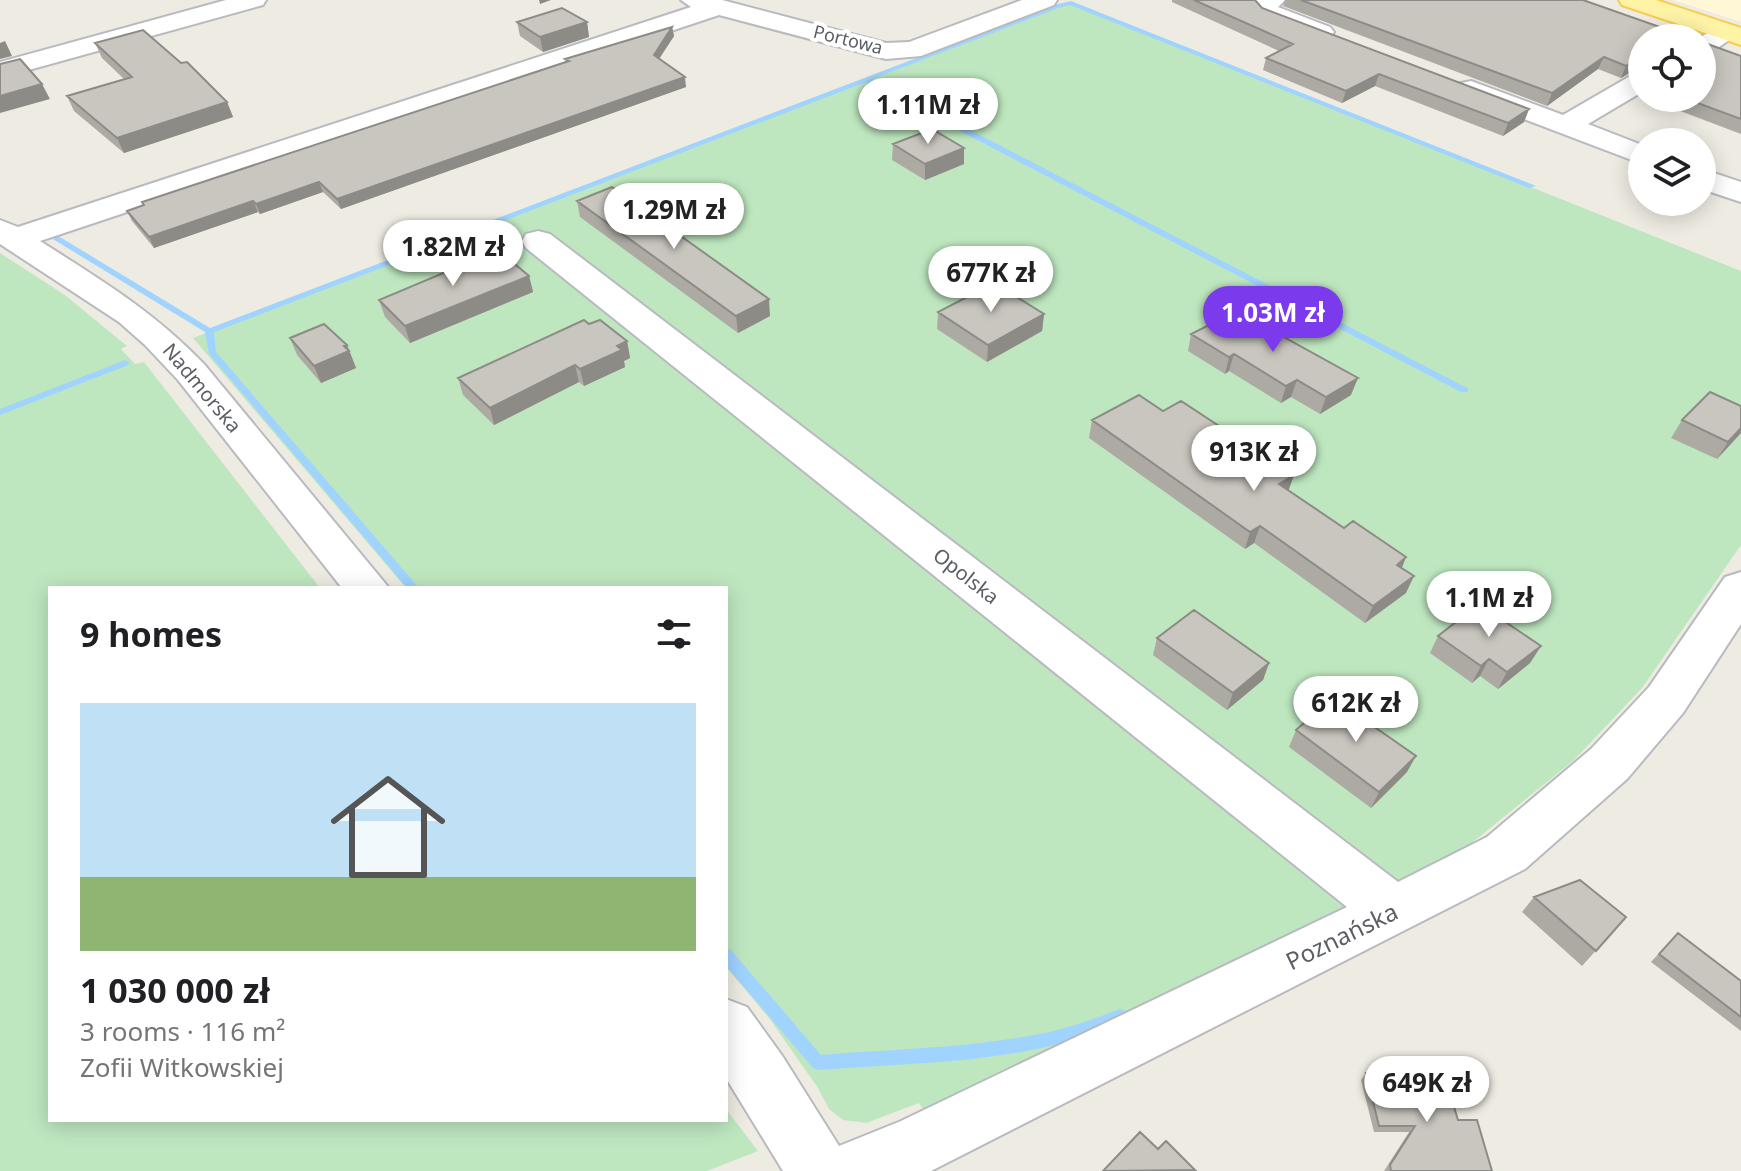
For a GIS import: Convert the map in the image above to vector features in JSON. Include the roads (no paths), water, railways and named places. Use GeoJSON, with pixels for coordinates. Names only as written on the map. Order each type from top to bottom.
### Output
{"type":"FeatureCollection","features":[{"type":"Feature","properties":{"kind":"main road"},"geometry":{"type":"LineString","coordinates":[[1631,0],[1734,34]]}},
{"type":"Feature","properties":{"kind":"street"},"geometry":{"type":"LineString","coordinates":[[0,70],[254,0]]}},
{"type":"Feature","properties":{"kind":"street","name":"Portowa"},"geometry":{"type":"LineString","coordinates":[[705,4],[886,51],[912,50],[1045,0]]}},
{"type":"Feature","properties":{"kind":"street"},"geometry":{"type":"LineString","coordinates":[[1273,0],[1262,4],[1269,12],[1343,40]]}},
{"type":"Feature","properties":{"kind":"street"},"geometry":{"type":"LineString","coordinates":[[7,234],[705,4]]}},
{"type":"Feature","properties":{"kind":"street"},"geometry":{"type":"LineString","coordinates":[[1447,80],[1628,149]]}},
{"type":"Feature","properties":{"kind":"street"},"geometry":{"type":"LineString","coordinates":[[1566,125],[1628,89]]}},
{"type":"Feature","properties":{"kind":"street"},"geometry":{"type":"LineString","coordinates":[[1716,183],[1741,193]]}},
{"type":"Feature","properties":{"kind":"street","name":"Nadmorska"},"geometry":{"type":"LineString","coordinates":[[7,234],[113,302],[158,337],[191,372],[365,586]]}},
{"type":"Feature","properties":{"kind":"street","name":"Opolska"},"geometry":{"type":"LineString","coordinates":[[538,241],[1394,911]]}},
{"type":"Feature","properties":{"kind":"street","name":"Poznańska"},"geometry":{"type":"LineString","coordinates":[[856,1171],[900,1153],[1506,853],[1609,764],[1666,700],[1740,591]]}},
{"type":"Feature","properties":{"kind":"street"},"geometry":{"type":"LineString","coordinates":[[728,1030],[762,1078],[818,1171]]}},
{"type":"Feature","properties":{"kind":"waterway"},"geometry":{"type":"LineString","coordinates":[[209,331],[1071,3],[1532,186]]}},
{"type":"Feature","properties":{"kind":"waterway"},"geometry":{"type":"LineString","coordinates":[[868,80],[1464,390]]}},
{"type":"Feature","properties":{"kind":"waterway"},"geometry":{"type":"LineString","coordinates":[[47,233],[209,331]]}},
{"type":"Feature","properties":{"kind":"waterway"},"geometry":{"type":"LineString","coordinates":[[209,331],[212,352],[411,586]]}},
{"type":"Feature","properties":{"kind":"waterway"},"geometry":{"type":"LineString","coordinates":[[0,412],[125,363]]}},
{"type":"Feature","properties":{"kind":"waterway"},"geometry":{"type":"LineString","coordinates":[[728,957],[818,1063],[1011,1046],[1086,1029],[1120,1016]]}}]}
